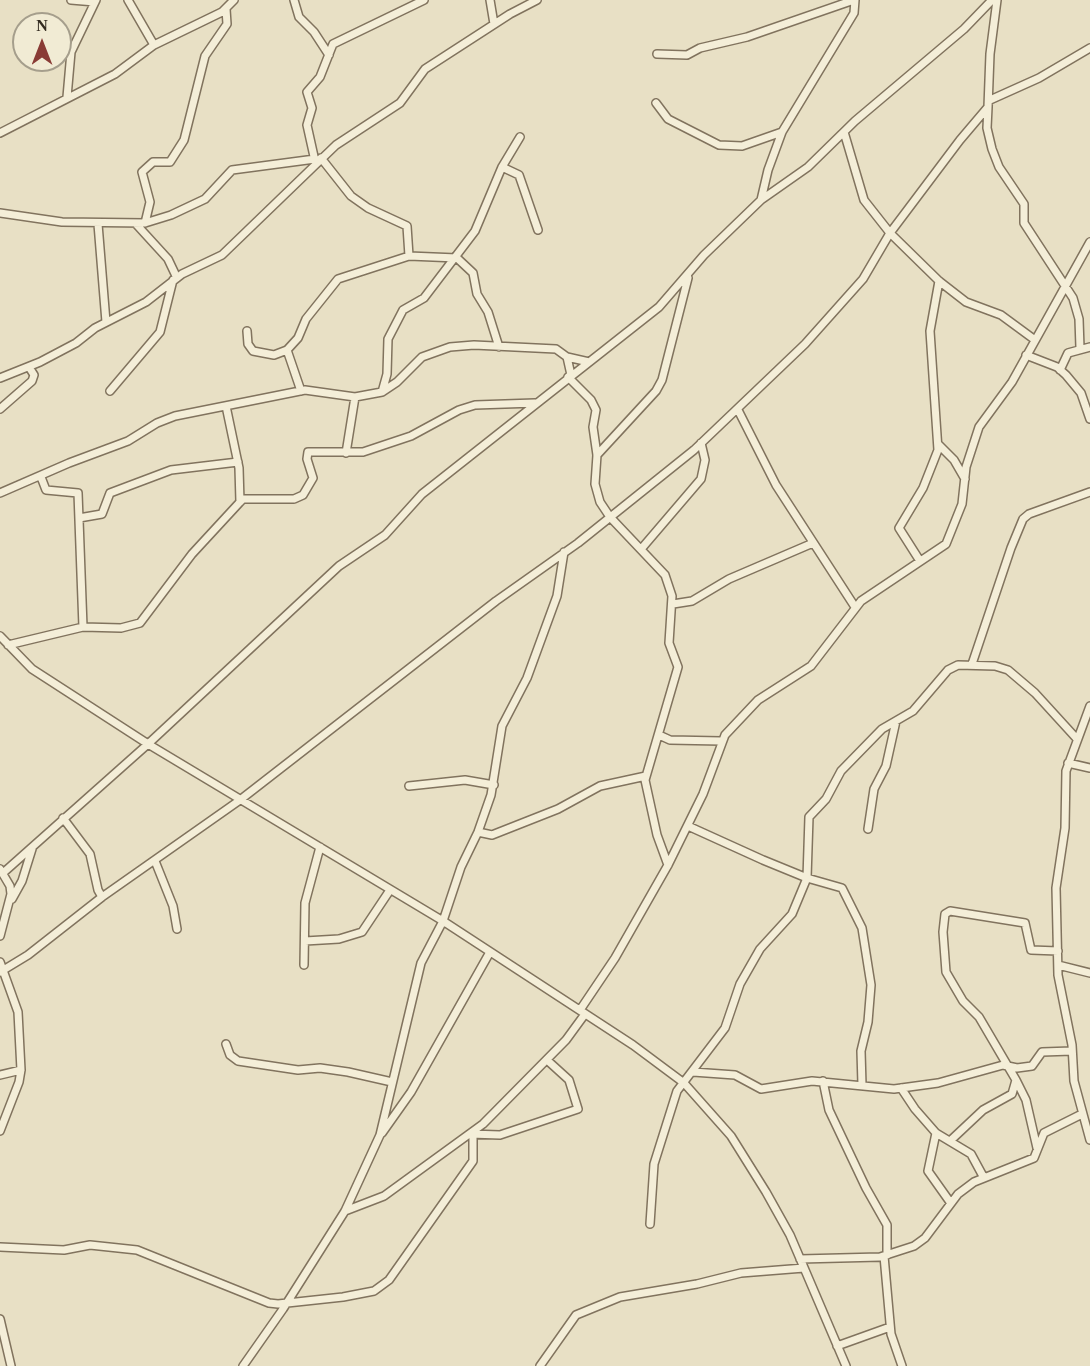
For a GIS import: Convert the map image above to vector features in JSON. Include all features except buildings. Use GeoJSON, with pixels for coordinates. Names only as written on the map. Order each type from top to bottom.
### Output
{"type":"FeatureCollection","features":[{"type":"Feature","properties":{"kind":"street"},"geometry":{"type":"LineString","coordinates":[[67,97],[71,52],[95,1],[71,0]]}},
{"type":"Feature","properties":{"kind":"street"},"geometry":{"type":"LineString","coordinates":[[128,0],[154,45]]}},
{"type":"Feature","properties":{"kind":"street"},"geometry":{"type":"LineString","coordinates":[[0,133],[115,74],[154,45],[226,9],[234,0]]}},
{"type":"Feature","properties":{"kind":"street"},"geometry":{"type":"LineString","coordinates":[[294,0],[298,17],[314,32],[329,55]]}},
{"type":"Feature","properties":{"kind":"street"},"geometry":{"type":"LineString","coordinates":[[409,256],[407,226],[368,208],[351,196],[317,160],[307,125],[312,108],[307,92],[320,77],[336,42],[372,27],[424,0]]}},
{"type":"Feature","properties":{"kind":"street"},"geometry":{"type":"LineString","coordinates":[[490,0],[494,24]]}},
{"type":"Feature","properties":{"kind":"street"},"geometry":{"type":"LineString","coordinates":[[0,378],[29,367],[76,343],[106,322],[146,302],[175,279],[222,255],[317,160],[353,133],[400,103],[424,69],[494,24],[537,0]]}},
{"type":"Feature","properties":{"kind":"street"},"geometry":{"type":"LineString","coordinates":[[657,54],[687,55],[700,48],[757,33],[854,0],[854,14],[782,132],[768,170],[761,200]]}},
{"type":"Feature","properties":{"kind":"street"},"geometry":{"type":"LineString","coordinates":[[11,901],[10,886],[2,871],[32,849],[63,818],[244,657],[303,597],[314,591],[345,561],[385,535],[422,494],[569,376],[652,313],[689,275],[704,255],[761,200],[808,167],[844,132],[964,28],[992,0]]}},
{"type":"Feature","properties":{"kind":"street"},"geometry":{"type":"LineString","coordinates":[[997,0],[990,54],[987,134],[999,167],[1024,204],[1024,223],[1065,284],[1078,310],[1080,348]]}},
{"type":"Feature","properties":{"kind":"street"},"geometry":{"type":"LineString","coordinates":[[140,223],[150,202],[142,172],[153,162],[170,162],[184,140],[205,56],[227,24],[226,9]]}},
{"type":"Feature","properties":{"kind":"street"},"geometry":{"type":"LineString","coordinates":[[2,971],[28,955],[102,897],[240,800],[495,601],[610,517],[702,443],[805,344],[863,279],[890,233],[989,103],[1089,51]]}},
{"type":"Feature","properties":{"kind":"street"},"geometry":{"type":"LineString","coordinates":[[656,103],[668,119],[719,145],[742,146],[782,132]]}},
{"type":"Feature","properties":{"kind":"street"},"geometry":{"type":"LineString","coordinates":[[844,132],[851,147],[864,200],[890,233],[939,281],[966,302],[1001,315],[1035,340]]}},
{"type":"Feature","properties":{"kind":"street"},"geometry":{"type":"LineString","coordinates":[[382,392],[387,374],[388,339],[403,310],[424,298],[457,258],[475,231],[502,167],[520,137]]}},
{"type":"Feature","properties":{"kind":"street"},"geometry":{"type":"LineString","coordinates":[[0,213],[98,224],[140,223],[171,215],[205,199],[232,170],[317,160]]}},
{"type":"Feature","properties":{"kind":"street"},"geometry":{"type":"LineString","coordinates":[[502,167],[519,175],[538,230]]}},
{"type":"Feature","properties":{"kind":"street"},"geometry":{"type":"LineString","coordinates":[[110,391],[160,332],[175,279],[168,259],[140,223]]}},
{"type":"Feature","properties":{"kind":"street"},"geometry":{"type":"LineString","coordinates":[[98,224],[106,322]]}},
{"type":"Feature","properties":{"kind":"street"},"geometry":{"type":"LineString","coordinates":[[345,1211],[384,1196],[471,1134],[499,1110],[547,1060],[582,1012],[668,865],[703,794],[721,741],[753,704],[811,666],[855,607],[944,545],[962,504],[965,479],[980,426],[1008,388],[1090,242]]}},
{"type":"Feature","properties":{"kind":"street"},"geometry":{"type":"LineString","coordinates":[[247,332],[248,344],[253,351],[274,355],[286,350],[298,338],[306,319],[335,281],[409,256],[457,258],[473,273],[477,294],[488,312],[499,347]]}},
{"type":"Feature","properties":{"kind":"street"},"geometry":{"type":"LineString","coordinates":[[597,455],[656,391],[662,380],[689,275]]}},
{"type":"Feature","properties":{"kind":"street"},"geometry":{"type":"LineString","coordinates":[[920,561],[899,528],[927,480],[938,455],[930,331],[939,281]]}},
{"type":"Feature","properties":{"kind":"street"},"geometry":{"type":"LineString","coordinates":[[0,493],[69,463],[128,441],[164,419],[301,391],[314,390],[355,397],[382,392],[432,352],[474,345],[556,349],[567,357],[589,362]]}},
{"type":"Feature","properties":{"kind":"street"},"geometry":{"type":"LineString","coordinates":[[1060,370],[1068,353],[1090,347]]}},
{"type":"Feature","properties":{"kind":"street"},"geometry":{"type":"LineString","coordinates":[[286,350],[301,391]]}},
{"type":"Feature","properties":{"kind":"street"},"geometry":{"type":"LineString","coordinates":[[1026,355],[1060,370],[1081,393],[1090,419]]}},
{"type":"Feature","properties":{"kind":"street"},"geometry":{"type":"LineString","coordinates":[[567,357],[569,376],[594,405],[593,432],[597,455],[595,484],[600,502],[610,517],[642,548],[665,575],[673,604],[669,643],[678,667],[646,776],[648,798],[668,865]]}},
{"type":"Feature","properties":{"kind":"street"},"geometry":{"type":"LineString","coordinates":[[0,409],[32,381],[34,375],[29,367]]}},
{"type":"Feature","properties":{"kind":"street"},"geometry":{"type":"LineString","coordinates":[[345,453],[354,418],[355,397]]}},
{"type":"Feature","properties":{"kind":"street"},"geometry":{"type":"LineString","coordinates":[[9,645],[83,627],[121,628],[140,623],[192,554],[243,499],[300,497],[312,483],[308,453],[363,453],[400,440],[459,410],[475,405],[535,403]]}},
{"type":"Feature","properties":{"kind":"street"},"geometry":{"type":"LineString","coordinates":[[226,406],[238,462],[240,502]]}},
{"type":"Feature","properties":{"kind":"street"},"geometry":{"type":"LineString","coordinates":[[738,410],[776,485],[855,607]]}},
{"type":"Feature","properties":{"kind":"street"},"geometry":{"type":"LineString","coordinates":[[642,548],[701,478],[705,460],[702,443]]}},
{"type":"Feature","properties":{"kind":"street"},"geometry":{"type":"LineString","coordinates":[[938,444],[954,460],[965,479]]}},
{"type":"Feature","properties":{"kind":"street"},"geometry":{"type":"LineString","coordinates":[[79,518],[102,514],[110,493],[171,470],[238,462]]}},
{"type":"Feature","properties":{"kind":"street"},"geometry":{"type":"LineString","coordinates":[[41,477],[46,490],[77,492],[83,627]]}},
{"type":"Feature","properties":{"kind":"street"},"geometry":{"type":"LineString","coordinates":[[972,664],[1023,519],[1029,514],[1090,492]]}},
{"type":"Feature","properties":{"kind":"street"},"geometry":{"type":"LineString","coordinates":[[673,604],[692,601],[729,579],[813,543]]}},
{"type":"Feature","properties":{"kind":"street"},"geometry":{"type":"LineString","coordinates":[[380,1135],[421,963],[442,921],[461,867],[478,832],[494,785],[502,726],[527,678],[557,596],[564,552]]}},
{"type":"Feature","properties":{"kind":"street"},"geometry":{"type":"LineString","coordinates":[[0,636],[32,669],[148,744],[442,921],[633,1045],[684,1083],[731,1136],[766,1192],[800,1258],[846,1366]]}},
{"type":"Feature","properties":{"kind":"street"},"geometry":{"type":"LineString","coordinates":[[650,1224],[657,1152],[677,1091],[724,1028],[740,984],[760,949],[792,914],[807,878],[808,823],[811,814],[826,800],[841,771],[882,729],[913,711],[948,670],[972,664],[995,666],[1008,670],[1035,693],[1077,739]]}},
{"type":"Feature","properties":{"kind":"street"},"geometry":{"type":"LineString","coordinates":[[1089,1136],[1074,1081],[1072,1051],[1061,998],[1056,888],[1065,828],[1068,763],[1090,706]]}},
{"type":"Feature","properties":{"kind":"street"},"geometry":{"type":"LineString","coordinates":[[868,829],[874,789],[886,766],[896,721]]}},
{"type":"Feature","properties":{"kind":"street"},"geometry":{"type":"LineString","coordinates":[[658,735],[670,740],[721,741]]}},
{"type":"Feature","properties":{"kind":"street"},"geometry":{"type":"LineString","coordinates":[[1068,763],[1090,768]]}},
{"type":"Feature","properties":{"kind":"street"},"geometry":{"type":"LineString","coordinates":[[478,832],[492,835],[558,809],[600,786],[646,776]]}},
{"type":"Feature","properties":{"kind":"street"},"geometry":{"type":"LineString","coordinates":[[409,786],[465,780],[494,785]]}},
{"type":"Feature","properties":{"kind":"street"},"geometry":{"type":"LineString","coordinates":[[63,818],[90,854],[98,890],[102,897]]}},
{"type":"Feature","properties":{"kind":"street"},"geometry":{"type":"LineString","coordinates":[[688,826],[807,878],[840,886],[862,928],[871,985],[868,1022],[861,1051],[862,1086]]}},
{"type":"Feature","properties":{"kind":"street"},"geometry":{"type":"LineString","coordinates":[[304,964],[306,893],[320,847]]}},
{"type":"Feature","properties":{"kind":"street"},"geometry":{"type":"LineString","coordinates":[[0,936],[32,849]]}},
{"type":"Feature","properties":{"kind":"street"},"geometry":{"type":"LineString","coordinates":[[155,861],[173,906],[177,929]]}},
{"type":"Feature","properties":{"kind":"street"},"geometry":{"type":"LineString","coordinates":[[305,941],[339,939],[362,932],[390,890]]}},
{"type":"Feature","properties":{"kind":"street"},"geometry":{"type":"LineString","coordinates":[[1038,1150],[1026,1100],[1016,1080],[979,1017],[963,1001],[946,972],[943,932],[945,914],[950,911],[1024,923],[1031,950],[1058,951]]}},
{"type":"Feature","properties":{"kind":"street"},"geometry":{"type":"LineString","coordinates":[[243,1366],[286,1304],[345,1211],[380,1135],[411,1092],[490,952]]}},
{"type":"Feature","properties":{"kind":"street"},"geometry":{"type":"LineString","coordinates":[[0,962],[18,1012],[21,1070],[19,1082],[0,1131]]}},
{"type":"Feature","properties":{"kind":"street"},"geometry":{"type":"LineString","coordinates":[[1058,965],[1090,973]]}},
{"type":"Feature","properties":{"kind":"street"},"geometry":{"type":"LineString","coordinates":[[226,1044],[230,1055],[238,1060],[298,1070],[320,1068],[348,1072],[392,1082]]}},
{"type":"Feature","properties":{"kind":"street"},"geometry":{"type":"LineString","coordinates":[[693,1072],[735,1075],[761,1089],[797,1082],[823,1081],[901,1088],[938,1083],[1007,1065],[1017,1068],[1032,1066],[1042,1052],[1072,1051]]}},
{"type":"Feature","properties":{"kind":"street"},"geometry":{"type":"LineString","coordinates":[[471,1134],[500,1135],[578,1109],[569,1080],[547,1060]]}},
{"type":"Feature","properties":{"kind":"street"},"geometry":{"type":"LineString","coordinates":[[0,1075],[21,1070]]}},
{"type":"Feature","properties":{"kind":"street"},"geometry":{"type":"LineString","coordinates":[[950,1141],[983,1110],[1012,1094],[1016,1080]]}},
{"type":"Feature","properties":{"kind":"street"},"geometry":{"type":"LineString","coordinates":[[823,1081],[829,1110],[866,1188],[887,1225],[885,1256],[890,1327],[902,1366]]}},
{"type":"Feature","properties":{"kind":"street"},"geometry":{"type":"LineString","coordinates":[[901,1088],[915,1109],[936,1133],[971,1154],[984,1178]]}},
{"type":"Feature","properties":{"kind":"street"},"geometry":{"type":"LineString","coordinates":[[1012,1094],[1026,1100]]}},
{"type":"Feature","properties":{"kind":"street"},"geometry":{"type":"LineString","coordinates":[[800,1258],[885,1256],[920,1242],[950,1202],[974,1182],[1034,1158],[1044,1133],[1082,1114]]}},
{"type":"Feature","properties":{"kind":"street"},"geometry":{"type":"LineString","coordinates":[[936,1133],[928,1171],[950,1202]]}},
{"type":"Feature","properties":{"kind":"street"},"geometry":{"type":"LineString","coordinates":[[0,1247],[64,1250],[90,1245],[137,1250],[269,1303],[286,1304],[343,1298],[382,1287],[473,1161],[471,1134]]}},
{"type":"Feature","properties":{"kind":"street"},"geometry":{"type":"LineString","coordinates":[[540,1366],[576,1316],[620,1297],[741,1274],[804,1268]]}},
{"type":"Feature","properties":{"kind":"street"},"geometry":{"type":"LineString","coordinates":[[0,1319],[11,1366]]}},
{"type":"Feature","properties":{"kind":"street"},"geometry":{"type":"LineString","coordinates":[[837,1346],[890,1327]]}}]}
